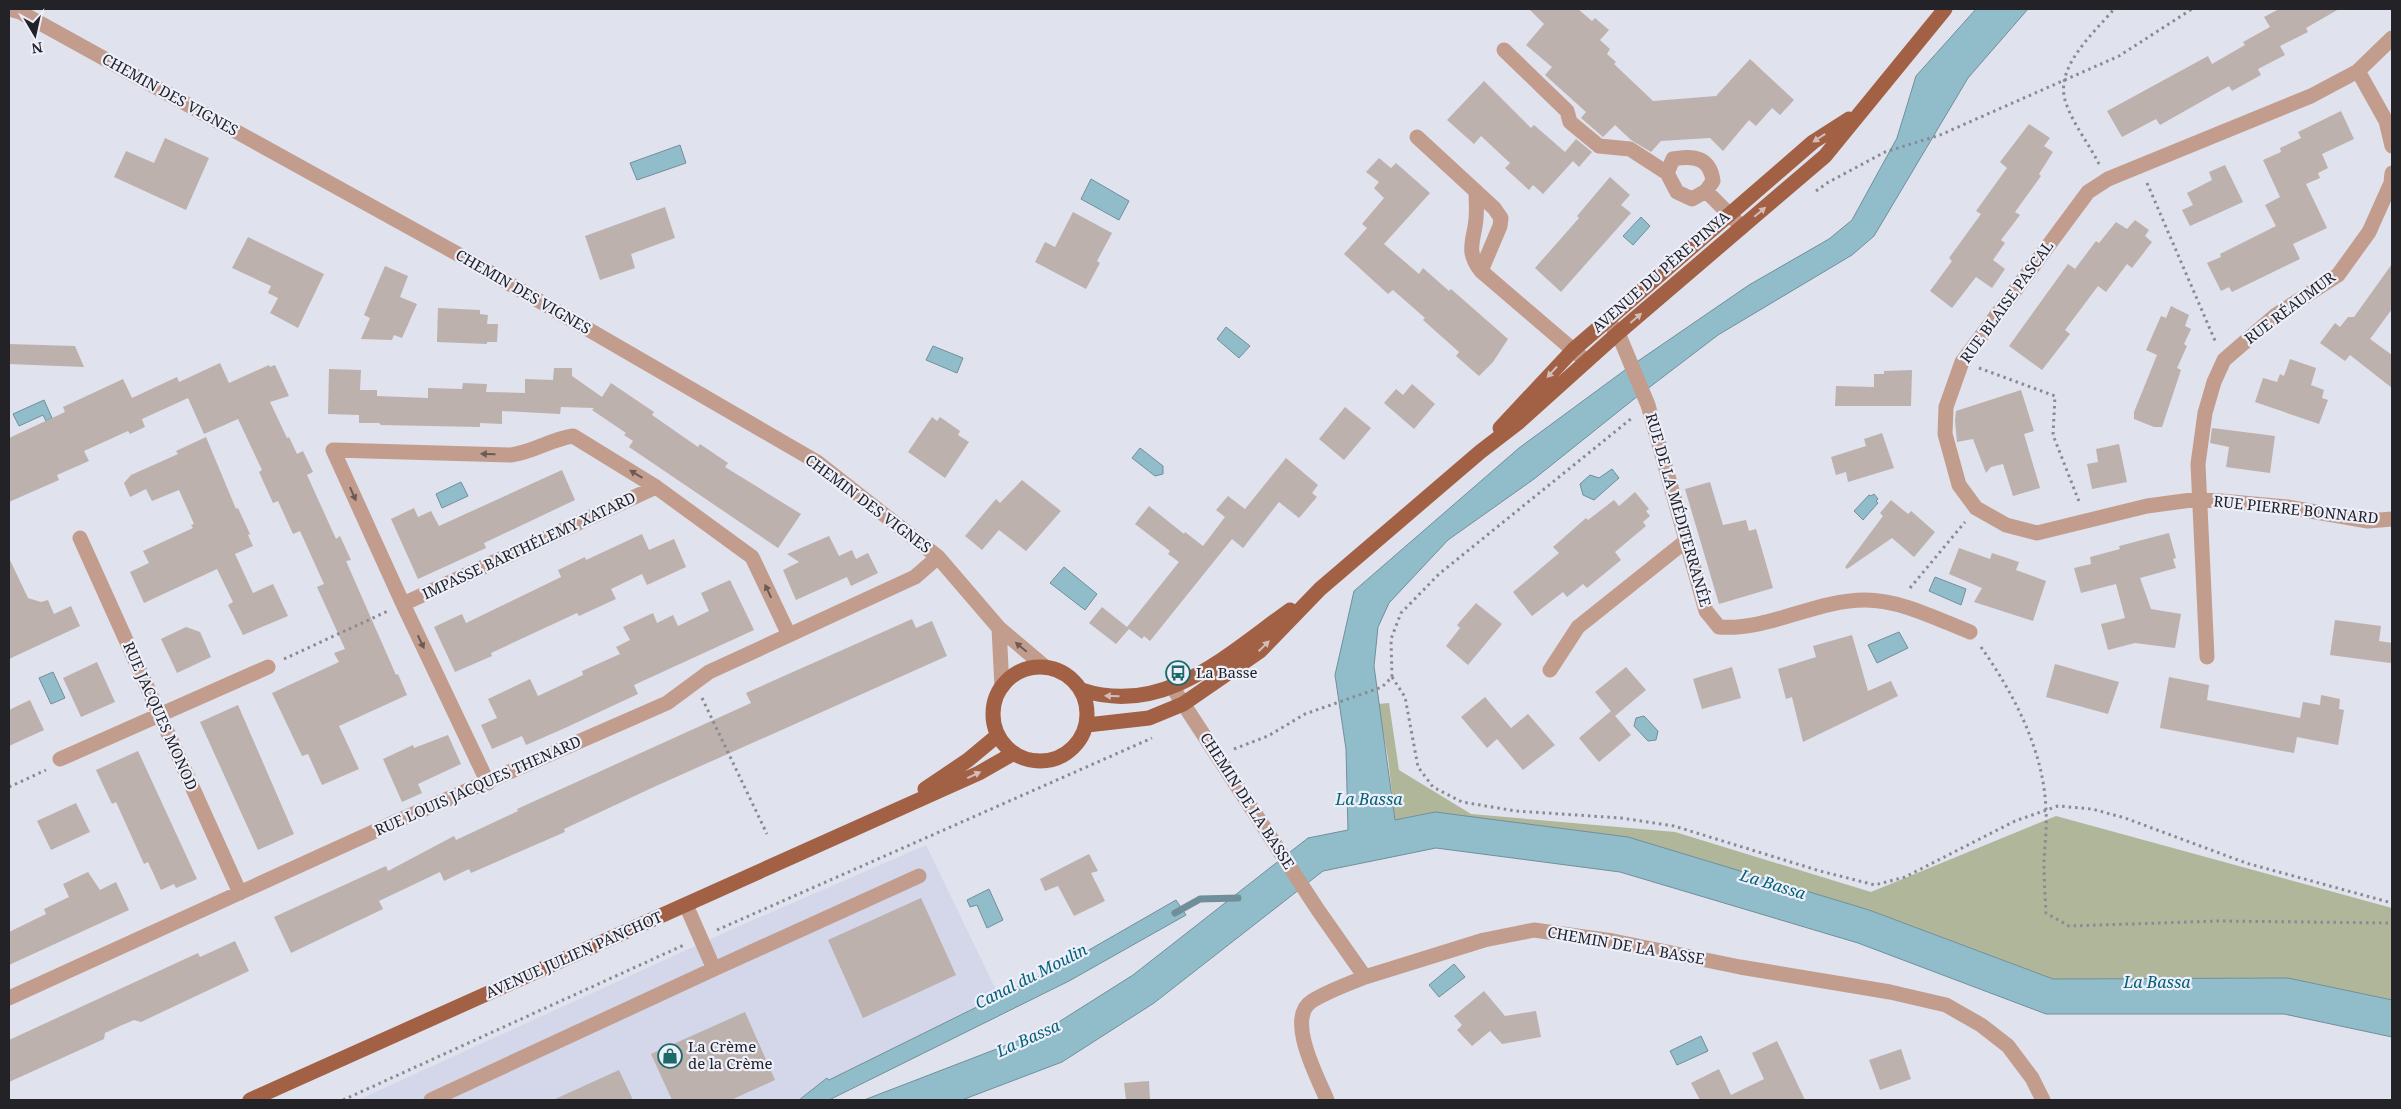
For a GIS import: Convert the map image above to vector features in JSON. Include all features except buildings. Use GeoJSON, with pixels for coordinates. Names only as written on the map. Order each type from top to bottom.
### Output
{"type":"FeatureCollection","features":[{"type":"Feature","properties":{"kind":"main road","name":"AVENUE DU PÈRE PINYA"},"geometry":{"type":"LineString","coordinates":[[1087,725],[1149,718],[1183,704],[1260,651],[1320,589],[1480,452],[1519,422],[1618,333],[1825,156],[1946,9]]}},
{"type":"Feature","properties":{"kind":"main road","name":"AVENUE DU PÈRE PINYA"},"geometry":{"type":"LineString","coordinates":[[1480,452],[1573,350],[1813,142],[1860,112]]}},
{"type":"Feature","properties":{"kind":"main road","name":"AVENUE DU PÈRE PINYA"},"geometry":{"type":"LineString","coordinates":[[1082,690],[1098,695],[1144,696],[1173,688],[1193,678],[1320,589]]}},
{"type":"Feature","properties":{"kind":"main road"},"geometry":{"type":"LineString","coordinates":[[1044,666],[1066,674],[1082,690],[1086,701],[1087,725],[1081,739],[1071,750],[1058,758],[1043,761],[1028,759],[1014,753],[1004,745],[994,723],[993,710],[996,698],[1002,687],[1013,675],[1028,668],[1044,666]]}},
{"type":"Feature","properties":{"kind":"main road","name":"AVENUE JULIEN PANCHOT"},"geometry":{"type":"LineString","coordinates":[[897,808],[968,760],[998,735]]}},
{"type":"Feature","properties":{"kind":"main road","name":"AVENUE JULIEN PANCHOT"},"geometry":{"type":"LineString","coordinates":[[250,1100],[686,905],[897,808],[979,773],[1014,753]]}},
{"type":"Feature","properties":{"kind":"street","name":"CHEMIN DES VIGNES"},"geometry":{"type":"LineString","coordinates":[[9,9],[20,12],[465,258],[816,462],[938,557],[999,628],[1044,666]]}},
{"type":"Feature","properties":{"kind":"street","name":"RUE BLAISE PASCAL"},"geometry":{"type":"LineString","coordinates":[[2199,499],[2147,506],[2037,533],[2006,525],[1976,508],[1959,485],[1945,434],[1946,407],[1962,362],[2088,192],[2108,179],[2311,96],[2358,71],[2392,38]]}},
{"type":"Feature","properties":{"kind":"street"},"geometry":{"type":"LineString","coordinates":[[1504,50],[1567,111],[1570,122],[1599,146],[1630,149],[1667,172],[1677,192],[1692,199],[1706,191],[1713,181],[1711,169],[1702,160],[1684,157],[1673,159],[1667,172]]}},
{"type":"Feature","properties":{"kind":"street"},"geometry":{"type":"LineString","coordinates":[[2358,71],[2386,121],[2392,146]]}},
{"type":"Feature","properties":{"kind":"street"},"geometry":{"type":"LineString","coordinates":[[1417,137],[1494,208],[1501,218],[1500,226],[1481,271]]}},
{"type":"Feature","properties":{"kind":"street","name":"RUE RÉAUMUR"},"geometry":{"type":"LineString","coordinates":[[2207,657],[2198,464],[2205,413],[2224,360],[2276,315],[2338,275],[2369,232],[2391,183],[2392,173]]}},
{"type":"Feature","properties":{"kind":"street"},"geometry":{"type":"LineString","coordinates":[[1476,191],[1476,221],[1471,245],[1473,261],[1481,271],[1586,361]]}},
{"type":"Feature","properties":{"kind":"street"},"geometry":{"type":"LineString","coordinates":[[1706,191],[1742,227]]}},
{"type":"Feature","properties":{"kind":"street","name":"RUE DE LA MÉDITERRANÉE"},"geometry":{"type":"LineString","coordinates":[[1607,320],[1618,333],[1648,405],[1706,611],[1719,627],[1737,628],[1823,606],[1864,600],[1897,604],[1970,632]]}},
{"type":"Feature","properties":{"kind":"street"},"geometry":{"type":"LineString","coordinates":[[488,783],[403,604],[334,450],[511,455],[528,453],[562,438],[574,436],[656,487],[752,557],[789,635]]}},
{"type":"Feature","properties":{"kind":"street","name":"IMPASSE BARTHÉLEMY XATARD"},"geometry":{"type":"LineString","coordinates":[[403,604],[656,487]]}},
{"type":"Feature","properties":{"kind":"street","name":"RUE PIERRE BONNARD"},"geometry":{"type":"LineString","coordinates":[[2199,499],[2287,507],[2368,521],[2392,519]]}},
{"type":"Feature","properties":{"kind":"street","name":"RUE JACQUES MONOD"},"geometry":{"type":"LineString","coordinates":[[80,538],[240,893]]}},
{"type":"Feature","properties":{"kind":"street"},"geometry":{"type":"LineString","coordinates":[[1550,670],[1578,627],[1687,540]]}},
{"type":"Feature","properties":{"kind":"street","name":"RUE LOUIS JACQUES THENARD"},"geometry":{"type":"LineString","coordinates":[[9,998],[667,703],[708,672],[915,577],[938,557]]}},
{"type":"Feature","properties":{"kind":"street"},"geometry":{"type":"LineString","coordinates":[[999,628],[1002,687]]}},
{"type":"Feature","properties":{"kind":"street"},"geometry":{"type":"LineString","coordinates":[[60,759],[268,667]]}},
{"type":"Feature","properties":{"kind":"street","name":"CHEMIN DE LA BASSE"},"geometry":{"type":"LineString","coordinates":[[1173,688],[1318,910],[1365,977],[1484,940],[1534,930],[1612,941],[1740,967],[1890,992],[1946,1005],[1981,1024],[2008,1046],[2032,1078],[2043,1100]]}},
{"type":"Feature","properties":{"kind":"street"},"geometry":{"type":"LineString","coordinates":[[431,1100],[919,876]]}},
{"type":"Feature","properties":{"kind":"street"},"geometry":{"type":"LineString","coordinates":[[686,905],[714,969]]}},
{"type":"Feature","properties":{"kind":"street"},"geometry":{"type":"LineString","coordinates":[[1327,1100],[1302,1038],[1302,1015],[1311,1001],[1365,977]]}},
{"type":"Feature","properties":{"kind":"path"},"geometry":{"type":"LineString","coordinates":[[2108,179],[2065,102],[2064,81],[2074,58],[2114,9]]}},
{"type":"Feature","properties":{"kind":"path"},"geometry":{"type":"LineString","coordinates":[[1885,152],[1940,136],[2119,56],[2192,9]]}},
{"type":"Feature","properties":{"kind":"path"},"geometry":{"type":"LineString","coordinates":[[2139,167],[2224,360]]}},
{"type":"Feature","properties":{"kind":"path"},"geometry":{"type":"LineString","coordinates":[[1962,362],[2055,396],[2053,435],[2086,521]]}},
{"type":"Feature","properties":{"kind":"path"},"geometry":{"type":"LineString","coordinates":[[1648,405],[1439,574],[1401,613],[1391,640],[1392,677],[1405,697],[1418,767],[1433,787],[1462,802],[1516,811],[1622,818],[1674,826],[1820,871],[1875,885],[1905,877],[2015,821],[2046,810],[2058,806],[2092,809],[2125,818],[2246,863],[2392,903]]}},
{"type":"Feature","properties":{"kind":"path"},"geometry":{"type":"LineString","coordinates":[[1897,604],[1976,508]]}},
{"type":"Feature","properties":{"kind":"path"},"geometry":{"type":"LineString","coordinates":[[268,667],[403,604]]}},
{"type":"Feature","properties":{"kind":"path"},"geometry":{"type":"LineString","coordinates":[[1970,632],[2004,680],[2032,742],[2039,764],[2046,810],[2044,862],[2046,913],[2069,926],[2219,921],[2392,923]]}},
{"type":"Feature","properties":{"kind":"path"},"geometry":{"type":"LineString","coordinates":[[1217,754],[1268,736],[1305,714],[1382,688],[1392,677]]}},
{"type":"Feature","properties":{"kind":"path"},"geometry":{"type":"LineString","coordinates":[[694,682],[767,834]]}},
{"type":"Feature","properties":{"kind":"path"},"geometry":{"type":"LineString","coordinates":[[343,1100],[699,938],[1154,737]]}},
{"type":"Feature","properties":{"kind":"path"},"geometry":{"type":"LineString","coordinates":[[9,787],[53,766],[60,759]]}},
{"type":"Feature","properties":{"kind":"shaded area"},"geometry":{"type":"Polygon","coordinates":[[[926,845],[999,996],[829,1080],[827,1078],[799,1100],[358,1100],[737,927],[926,845]]]}},
{"type":"Feature","properties":{"kind":"green space"},"geometry":{"type":"Polygon","coordinates":[[[1389,703],[1399,770],[1471,814],[1675,832],[1871,892],[2056,816],[2392,908],[2392,1000],[2288,978],[2053,979],[1869,910],[1435,812],[1395,820],[1388,758],[1378,704],[1389,703]]]}},
{"type":"Feature","properties":{"kind":"water","name":"La Bassa"},"geometry":{"type":"Polygon","coordinates":[[[1976,9],[2028,9],[1968,78],[1874,236],[1852,255],[1718,335],[1534,479],[1448,540],[1389,603],[1378,627],[1374,666],[1395,820],[1435,812],[1628,837],[1869,910],[2053,979],[2288,978],[2392,1000],[2392,1037],[2284,1014],[2046,1014],[1858,943],[1620,872],[1436,848],[1323,871],[1154,1003],[1062,1062],[962,1100],[864,1100],[1046,1030],[1133,975],[1308,838],[1348,830],[1346,749],[1335,675],[1354,591],[1519,448],[1625,370],[1749,285],[1829,239],[1852,220],[1897,138],[1916,76],[1976,9]]]}},
{"type":"Feature","properties":{"kind":"water"},"geometry":{"type":"Polygon","coordinates":[[[680,145],[686,163],[637,180],[630,163],[680,145]]]}},
{"type":"Feature","properties":{"kind":"water"},"geometry":{"type":"Polygon","coordinates":[[[1091,179],[1129,201],[1119,220],[1081,199],[1091,179]]]}},
{"type":"Feature","properties":{"kind":"water"},"geometry":{"type":"Polygon","coordinates":[[[1641,217],[1650,226],[1633,245],[1623,236],[1641,217]]]}},
{"type":"Feature","properties":{"kind":"water"},"geometry":{"type":"Polygon","coordinates":[[[1226,327],[1250,346],[1239,358],[1217,339],[1226,327]]]}},
{"type":"Feature","properties":{"kind":"water"},"geometry":{"type":"Polygon","coordinates":[[[933,346],[963,358],[957,373],[926,360],[933,346]]]}},
{"type":"Feature","properties":{"kind":"water"},"geometry":{"type":"Polygon","coordinates":[[[44,400],[52,418],[46,421],[43,415],[19,426],[13,414],[44,400]]]}},
{"type":"Feature","properties":{"kind":"water"},"geometry":{"type":"Polygon","coordinates":[[[1140,448],[1163,466],[1163,474],[1155,476],[1132,458],[1140,448]]]}},
{"type":"Feature","properties":{"kind":"water"},"geometry":{"type":"Polygon","coordinates":[[[1612,469],[1619,478],[1594,500],[1583,495],[1580,484],[1590,475],[1599,478],[1612,469]]]}},
{"type":"Feature","properties":{"kind":"water"},"geometry":{"type":"Polygon","coordinates":[[[461,482],[468,496],[442,508],[436,494],[461,482]]]}},
{"type":"Feature","properties":{"kind":"water"},"geometry":{"type":"Polygon","coordinates":[[[1874,494],[1878,499],[1876,501],[1878,503],[1863,520],[1854,511],[1869,495],[1874,494]]]}},
{"type":"Feature","properties":{"kind":"water"},"geometry":{"type":"Polygon","coordinates":[[[1064,567],[1097,594],[1085,610],[1050,583],[1064,567]]]}},
{"type":"Feature","properties":{"kind":"water"},"geometry":{"type":"Polygon","coordinates":[[[1935,577],[1966,589],[1961,605],[1929,591],[1935,577]]]}},
{"type":"Feature","properties":{"kind":"water"},"geometry":{"type":"Polygon","coordinates":[[[1899,632],[1908,648],[1877,663],[1868,645],[1899,632]]]}},
{"type":"Feature","properties":{"kind":"water"},"geometry":{"type":"Polygon","coordinates":[[[53,672],[65,698],[51,704],[39,678],[53,672]]]}},
{"type":"Feature","properties":{"kind":"water"},"geometry":{"type":"Polygon","coordinates":[[[1644,716],[1658,731],[1656,740],[1648,741],[1634,726],[1636,718],[1644,716]]]}},
{"type":"Feature","properties":{"kind":"water"},"geometry":{"type":"Polygon","coordinates":[[[989,889],[1003,920],[987,928],[977,905],[970,907],[967,900],[989,889]]]}},
{"type":"Feature","properties":{"kind":"water"},"geometry":{"type":"Polygon","coordinates":[[[1176,900],[1186,915],[1069,981],[829,1100],[799,1100],[827,1078],[829,1080],[1068,962],[1176,900]]]}},
{"type":"Feature","properties":{"kind":"water"},"geometry":{"type":"Polygon","coordinates":[[[1454,964],[1465,977],[1439,997],[1429,985],[1454,964]]]}},
{"type":"Feature","properties":{"kind":"water"},"geometry":{"type":"Polygon","coordinates":[[[1701,1036],[1708,1051],[1677,1065],[1670,1051],[1701,1036]]]}},
{"type":"Feature","properties":{"kind":"waterway","name":"Canal du Moulin"},"geometry":{"type":"LineString","coordinates":[[1175,913],[1200,899],[1238,898]]}},
{"type":"Feature","properties":{"kind":"place","name":"La Basse"},"geometry":{"type":"Point","coordinates":[1178,673]}},
{"type":"Feature","properties":{"kind":"place","name":"La Crème de la Crème"},"geometry":{"type":"Point","coordinates":[670,1056]}}]}
